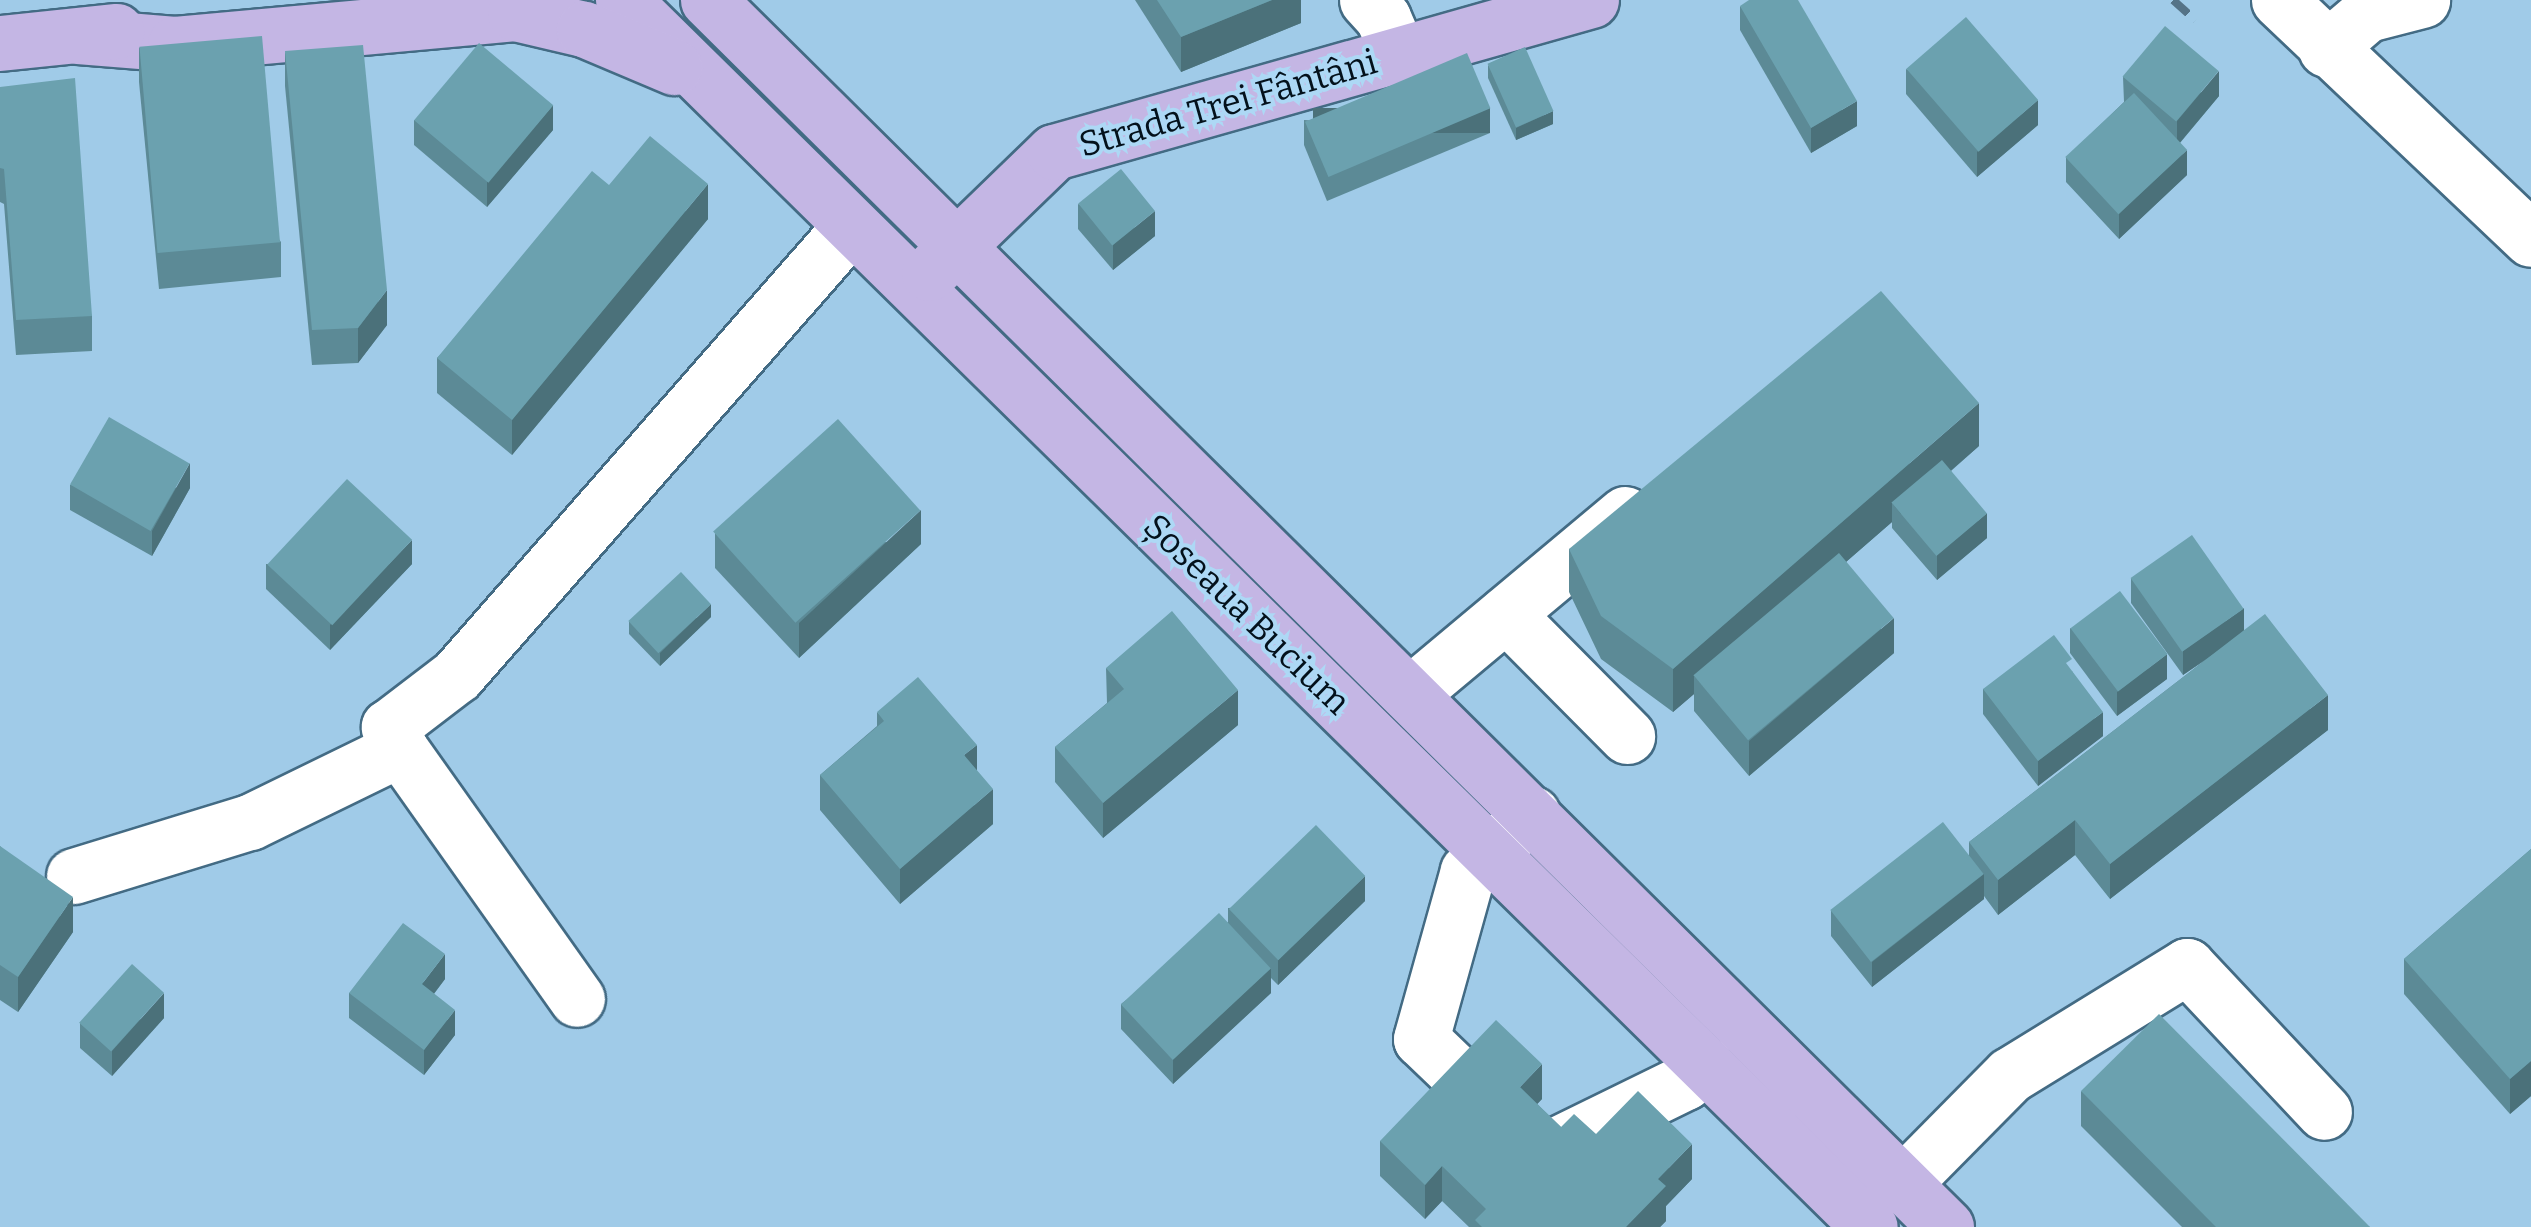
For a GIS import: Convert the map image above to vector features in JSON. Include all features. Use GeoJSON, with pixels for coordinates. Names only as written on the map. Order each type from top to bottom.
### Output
{"type":"FeatureCollection","features":[{"type":"Feature","properties":{"kind":"main road"},"geometry":{"type":"LineString","coordinates":[[0,43],[352,0]]}},
{"type":"Feature","properties":{"kind":"main road","name":"Șoseaua Bucium"},"geometry":{"type":"LineString","coordinates":[[624,0],[1870,1227]]}},
{"type":"Feature","properties":{"kind":"main road","name":"Șoseaua Bucium"},"geometry":{"type":"LineString","coordinates":[[708,0],[1946,1227]]}},
{"type":"Feature","properties":{"kind":"main road","name":"Strada Trei Fântâni"},"geometry":{"type":"LineString","coordinates":[[913,288],[1054,152],[1591,0]]}},
{"type":"Feature","properties":{"kind":"main road"},"geometry":{"type":"LineString","coordinates":[[78,36],[175,44],[515,13],[584,29],[707,82]]}},
{"type":"Feature","properties":{"kind":"street"},"geometry":{"type":"LineString","coordinates":[[1368,0],[1399,55]]}},
{"type":"Feature","properties":{"kind":"street"},"geometry":{"type":"LineString","coordinates":[[2279,0],[2326,49],[2531,239]]}},
{"type":"Feature","properties":{"kind":"street"},"geometry":{"type":"LineString","coordinates":[[2326,49],[2366,14],[2422,0]]}},
{"type":"Feature","properties":{"kind":"street"},"geometry":{"type":"LineString","coordinates":[[577,999],[400,749],[389,727],[457,676],[851,226]]}},
{"type":"Feature","properties":{"kind":"street"},"geometry":{"type":"LineString","coordinates":[[1410,693],[1668,479]]}},
{"type":"Feature","properties":{"kind":"street"},"geometry":{"type":"LineString","coordinates":[[1506,614],[1627,736]]}},
{"type":"Feature","properties":{"kind":"street"},"geometry":{"type":"LineString","coordinates":[[74,876],[250,822],[400,749]]}},
{"type":"Feature","properties":{"kind":"street"},"geometry":{"type":"LineString","coordinates":[[1468,1084],[1421,1039],[1468,871],[1532,814]]}},
{"type":"Feature","properties":{"kind":"street"},"geometry":{"type":"LineString","coordinates":[[1902,1184],[2010,1075],[2186,966],[2324,1112]]}},
{"type":"Feature","properties":{"kind":"street"},"geometry":{"type":"LineString","coordinates":[[1548,1150],[1685,1082],[1705,1064]]}},
{"type":"Feature","properties":{"kind":"building"},"geometry":{"type":"Polygon","coordinates":[[[1157,0],[1272,0],[1181,37],[1157,0]]]}},
{"type":"Feature","properties":{"kind":"building"},"geometry":{"type":"Polygon","coordinates":[[[1749,0],[1798,0],[1857,101],[1811,128],[1740,6],[1749,0]]]}},
{"type":"Feature","properties":{"kind":"building"},"geometry":{"type":"Polygon","coordinates":[[[1966,17],[2038,100],[1979,152],[1906,69],[1966,17]]]}},
{"type":"Feature","properties":{"kind":"building"},"geometry":{"type":"Polygon","coordinates":[[[2165,26],[2219,71],[2176,122],[2123,77],[2165,26]]]}},
{"type":"Feature","properties":{"kind":"building"},"geometry":{"type":"Polygon","coordinates":[[[262,36],[280,242],[158,253],[139,47],[262,36]]]}},
{"type":"Feature","properties":{"kind":"building"},"geometry":{"type":"Polygon","coordinates":[[[479,43],[553,105],[488,183],[414,120],[479,43]]]}},
{"type":"Feature","properties":{"kind":"building"},"geometry":{"type":"Polygon","coordinates":[[[363,45],[387,290],[358,328],[312,330],[285,51],[363,45]]]}},
{"type":"Feature","properties":{"kind":"building"},"geometry":{"type":"Polygon","coordinates":[[[1525,47],[1553,111],[1516,128],[1488,64],[1525,47]]]}},
{"type":"Feature","properties":{"kind":"building"},"geometry":{"type":"Polygon","coordinates":[[[1467,53],[1490,108],[1328,177],[1305,122],[1467,53]]]}},
{"type":"Feature","properties":{"kind":"building"},"geometry":{"type":"Polygon","coordinates":[[[75,78],[92,316],[16,320],[4,169],[0,168],[0,87],[75,78]]]}},
{"type":"Feature","properties":{"kind":"building"},"geometry":{"type":"Polygon","coordinates":[[[2134,93],[2187,150],[2118,214],[2065,157],[2134,93]]]}},
{"type":"Feature","properties":{"kind":"building"},"geometry":{"type":"Polygon","coordinates":[[[650,136],[708,184],[512,420],[437,358],[592,171],[609,185],[650,136]]]}},
{"type":"Feature","properties":{"kind":"building"},"geometry":{"type":"Polygon","coordinates":[[[1121,169],[1155,211],[1112,246],[1078,204],[1121,169]]]}},
{"type":"Feature","properties":{"kind":"building"},"geometry":{"type":"Polygon","coordinates":[[[1881,291],[1979,403],[1673,669],[1601,616],[1569,549],[1881,291]]]}},
{"type":"Feature","properties":{"kind":"building"},"geometry":{"type":"Polygon","coordinates":[[[109,417],[190,464],[151,531],[70,485],[109,417]]]}},
{"type":"Feature","properties":{"kind":"building"},"geometry":{"type":"Polygon","coordinates":[[[838,419],[920,510],[795,623],[713,531],[838,419]]]}},
{"type":"Feature","properties":{"kind":"building"},"geometry":{"type":"Polygon","coordinates":[[[1942,460],[1987,514],[1936,556],[1891,502],[1942,460]]]}},
{"type":"Feature","properties":{"kind":"building"},"geometry":{"type":"Polygon","coordinates":[[[347,479],[412,540],[332,625],[267,565],[347,479]]]}},
{"type":"Feature","properties":{"kind":"building"},"geometry":{"type":"Polygon","coordinates":[[[2192,535],[2244,609],[2182,652],[2131,578],[2192,535]]]}},
{"type":"Feature","properties":{"kind":"building"},"geometry":{"type":"Polygon","coordinates":[[[1839,553],[1894,618],[1748,740],[1693,675],[1839,553]]]}},
{"type":"Feature","properties":{"kind":"building"},"geometry":{"type":"Polygon","coordinates":[[[681,572],[711,604],[658,653],[628,621],[681,572]]]}},
{"type":"Feature","properties":{"kind":"building"},"geometry":{"type":"Polygon","coordinates":[[[2120,591],[2168,654],[2118,691],[2070,628],[2120,591]]]}},
{"type":"Feature","properties":{"kind":"building"},"geometry":{"type":"Polygon","coordinates":[[[1172,611],[1238,690],[1103,803],[1055,747],[1124,689],[1106,668],[1172,611]]]}},
{"type":"Feature","properties":{"kind":"building"},"geometry":{"type":"Polygon","coordinates":[[[2265,614],[2328,695],[2110,864],[2075,820],[1998,880],[1969,842],[2265,614]]]}},
{"type":"Feature","properties":{"kind":"building"},"geometry":{"type":"Polygon","coordinates":[[[2054,635],[2072,659],[2066,663],[2103,712],[2038,761],[1983,689],[2054,635]]]}},
{"type":"Feature","properties":{"kind":"building"},"geometry":{"type":"Polygon","coordinates":[[[918,677],[977,745],[964,755],[993,789],[900,869],[820,775],[884,721],[877,712],[918,677]]]}},
{"type":"Feature","properties":{"kind":"building"},"geometry":{"type":"Polygon","coordinates":[[[1943,822],[1984,874],[1871,962],[1830,910],[1943,822]]]}},
{"type":"Feature","properties":{"kind":"building"},"geometry":{"type":"Polygon","coordinates":[[[1316,825],[1365,876],[1278,960],[1229,909],[1316,825]]]}},
{"type":"Feature","properties":{"kind":"building"},"geometry":{"type":"Polygon","coordinates":[[[0,846],[73,897],[18,977],[0,965],[0,846]]]}},
{"type":"Feature","properties":{"kind":"building"},"geometry":{"type":"Polygon","coordinates":[[[2531,849],[2531,1061],[2510,1079],[2404,959],[2531,849]]]}},
{"type":"Feature","properties":{"kind":"building"},"geometry":{"type":"Polygon","coordinates":[[[1219,913],[1271,969],[1173,1060],[1121,1004],[1219,913]]]}},
{"type":"Feature","properties":{"kind":"building"},"geometry":{"type":"Polygon","coordinates":[[[403,923],[445,954],[422,984],[455,1010],[424,1050],[349,993],[403,923]]]}},
{"type":"Feature","properties":{"kind":"building"},"geometry":{"type":"Polygon","coordinates":[[[132,964],[164,993],[111,1051],[79,1023],[132,964]]]}},
{"type":"Feature","properties":{"kind":"building"},"geometry":{"type":"Polygon","coordinates":[[[2159,1014],[2370,1227],[2216,1227],[2081,1091],[2159,1014]]]}},
{"type":"Feature","properties":{"kind":"building"},"geometry":{"type":"Polygon","coordinates":[[[1496,1020],[1542,1064],[1520,1087],[1561,1127],[1574,1114],[1596,1134],[1638,1091],[1692,1144],[1658,1179],[1666,1186],[1626,1227],[1482,1227],[1475,1220],[1486,1209],[1442,1166],[1425,1185],[1380,1141],[1496,1020]]]}},
{"type":"Feature","properties":{"kind":"railway"},"geometry":{"type":"LineString","coordinates":[[2173,0],[2195,20]]}}]}
